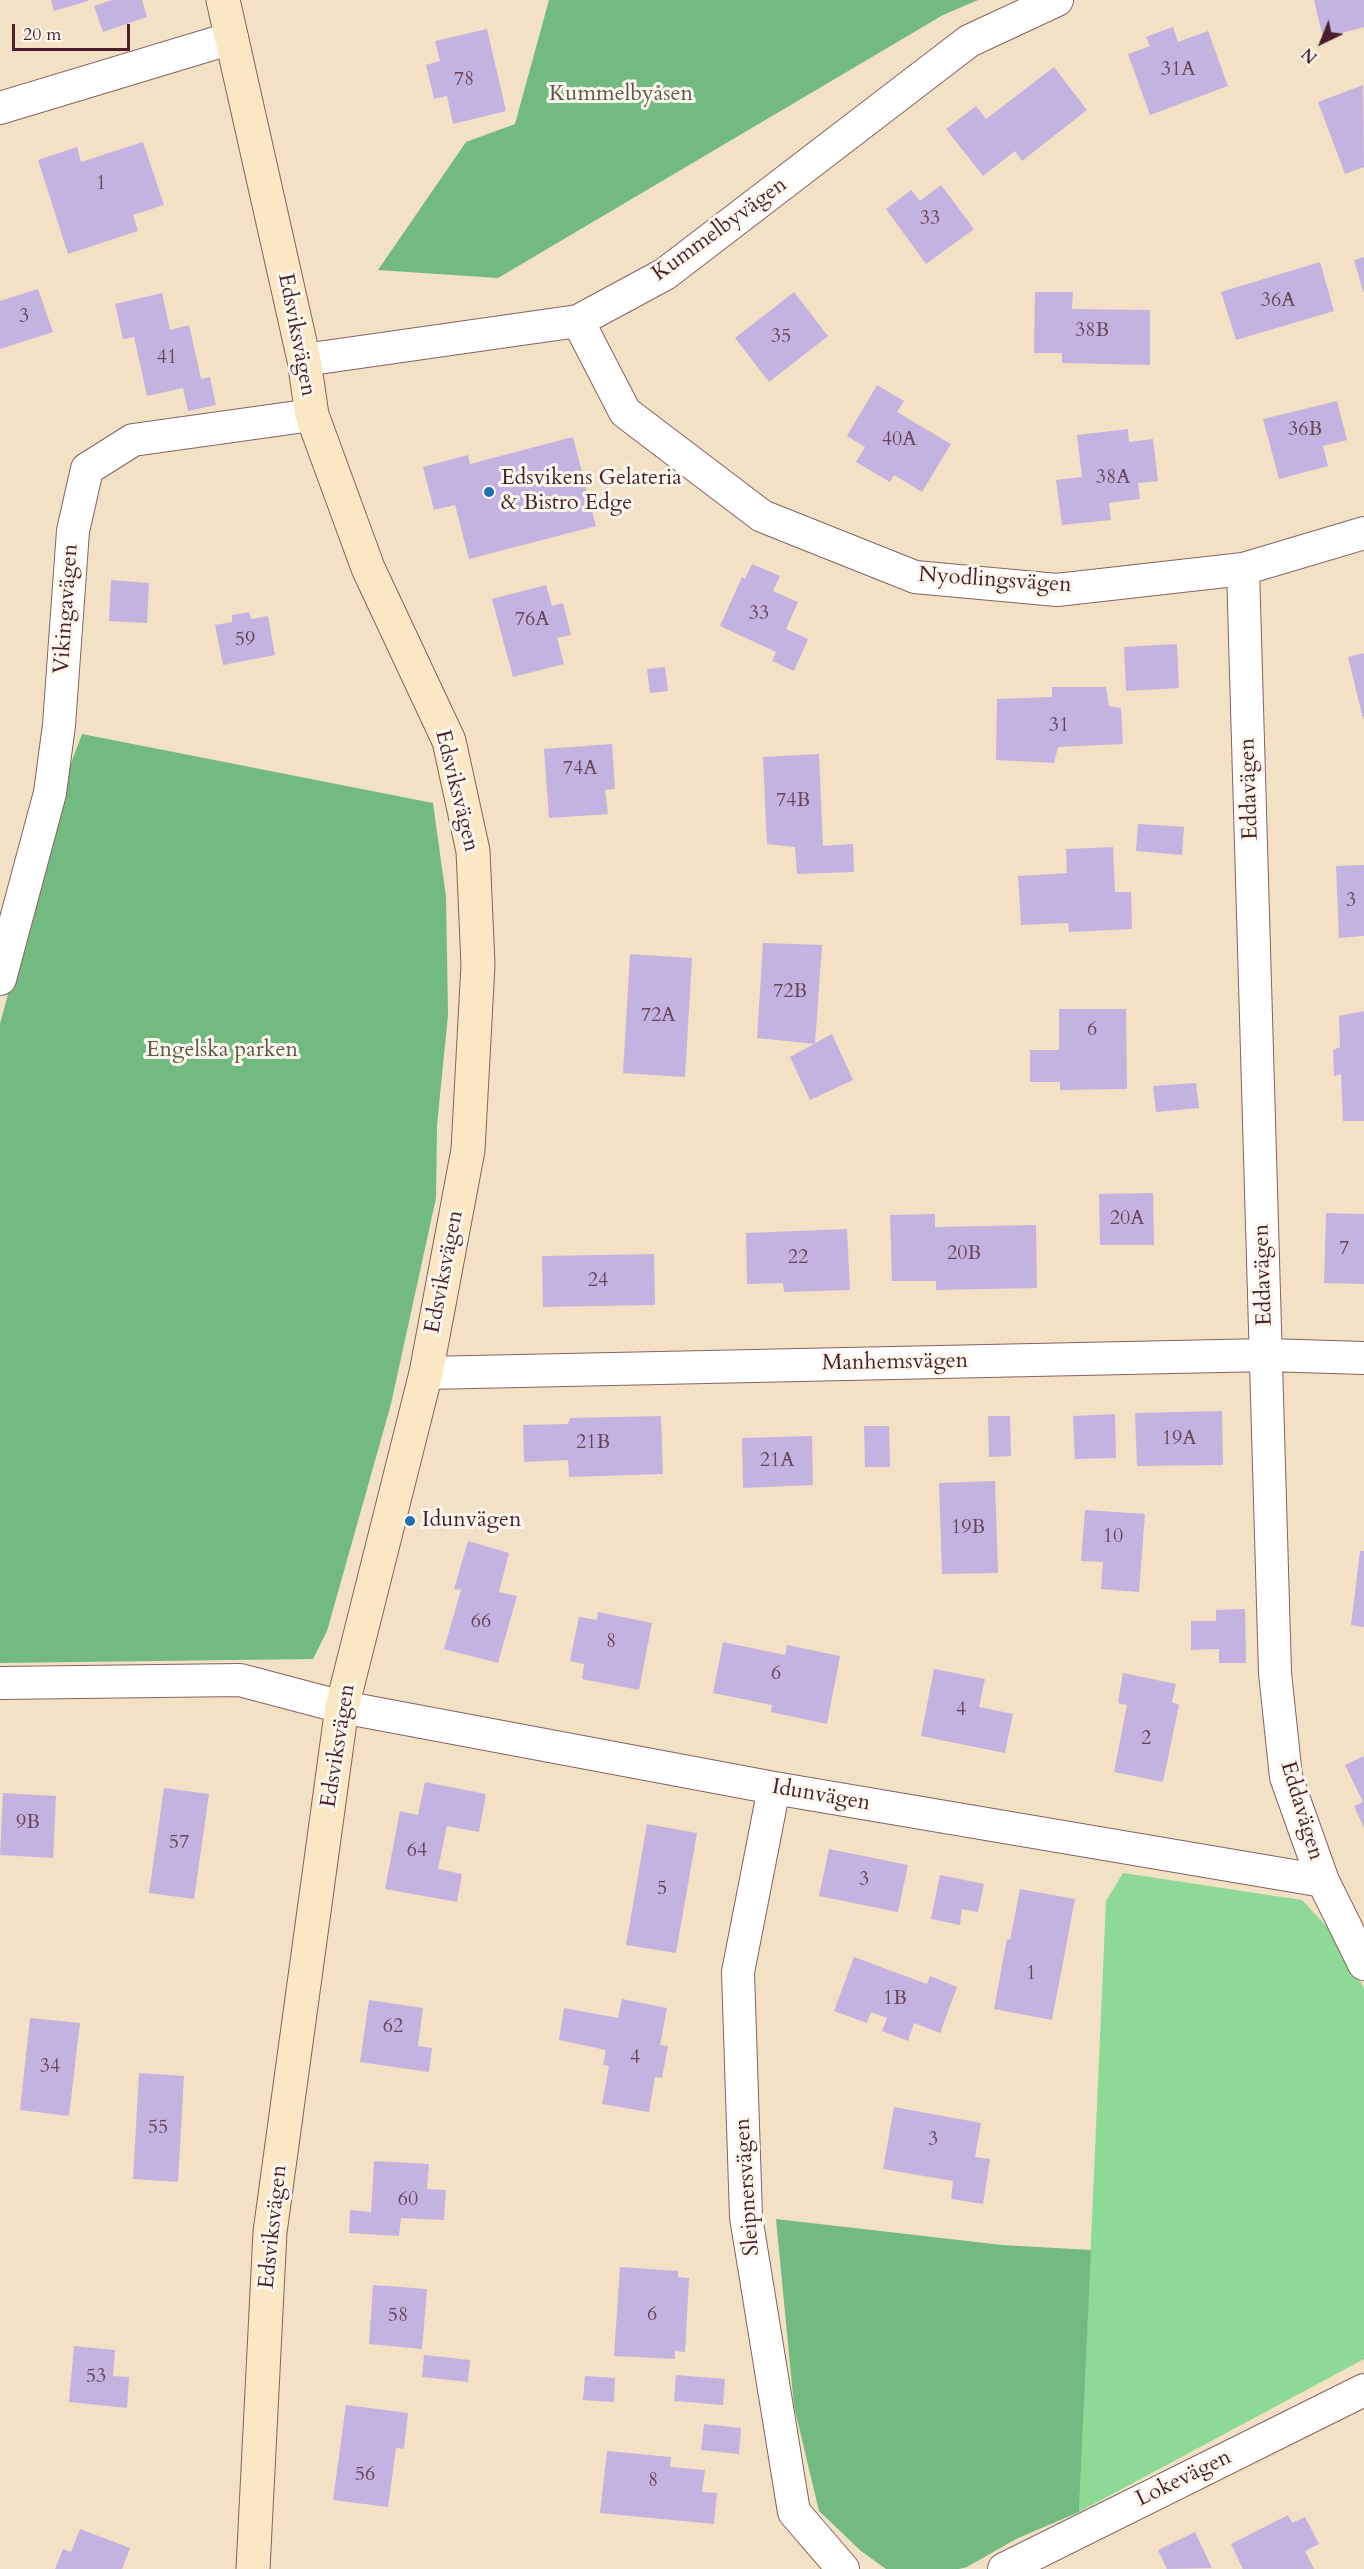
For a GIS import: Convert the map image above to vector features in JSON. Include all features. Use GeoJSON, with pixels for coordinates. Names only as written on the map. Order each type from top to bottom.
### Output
{"type":"FeatureCollection","features":[{"type":"Feature","properties":{"kind":"street","name":"Edsviksvägen"},"geometry":{"type":"LineString","coordinates":[[223,0],[304,360],[312,416],[368,568],[449,741],[473,851],[478,965],[468,1150],[426,1373],[342,1707],[270,2232],[253,2569]]}},
{"type":"Feature","properties":{"kind":"street","name":"Kummelbyvägen"},"geometry":{"type":"LineString","coordinates":[[304,360],[578,321],[665,273],[969,41],[1057,0]]}},
{"type":"Feature","properties":{"kind":"street"},"geometry":{"type":"LineString","coordinates":[[0,108],[232,38]]}},
{"type":"Feature","properties":{"kind":"street","name":"Nyodlingsvägen"},"geometry":{"type":"LineString","coordinates":[[578,321],[626,411],[762,516],[915,577],[1057,590],[1243,569],[1364,533]]}},
{"type":"Feature","properties":{"kind":"street","name":"Vikingavägen"},"geometry":{"type":"LineString","coordinates":[[0,979],[50,793],[59,725],[73,531],[87,469],[133,440],[312,416]]}},
{"type":"Feature","properties":{"kind":"street","name":"Eddavägen"},"geometry":{"type":"LineString","coordinates":[[1243,569],[1275,1673],[1286,1777],[1323,1881],[1364,1964]]}},
{"type":"Feature","properties":{"kind":"street","name":"Manhemsvägen"},"geometry":{"type":"LineString","coordinates":[[426,1373],[1267,1355],[1364,1358]]}},
{"type":"Feature","properties":{"kind":"street","name":"Idunvägen"},"geometry":{"type":"LineString","coordinates":[[0,1683],[240,1680],[342,1707],[774,1788],[1323,1881]]}},
{"type":"Feature","properties":{"kind":"street","name":"Sleipnersvägen"},"geometry":{"type":"LineString","coordinates":[[774,1788],[738,1972],[746,2217],[794,2512],[843,2569]]}},
{"type":"Feature","properties":{"kind":"street","name":"Lokevägen"},"geometry":{"type":"LineString","coordinates":[[1004,2569],[1364,2390]]}},
{"type":"Feature","properties":{"kind":"green space","name":"Kummelbyåsen"},"geometry":{"type":"Polygon","coordinates":[[[549,0],[978,0],[943,15],[498,278],[378,270],[466,142],[515,124],[549,0]]]}},
{"type":"Feature","properties":{"kind":"green space","name":"Engelska parken"},"geometry":{"type":"Polygon","coordinates":[[[82,734],[433,803],[446,897],[448,1015],[437,1125],[436,1198],[391,1404],[327,1631],[313,1659],[0,1663],[0,1024],[65,779],[82,734]]]}},
{"type":"Feature","properties":{"kind":"green space"},"geometry":{"type":"Polygon","coordinates":[[[1123,1873],[1302,1900],[1344,1945],[1364,1989],[1364,2359],[1079,2512],[1106,1901],[1123,1873]]]}},
{"type":"Feature","properties":{"kind":"green space"},"geometry":{"type":"Polygon","coordinates":[[[776,2219],[1002,2245],[1091,2250],[1079,2512],[1016,2539],[967,2567],[959,2569],[886,2569],[861,2551],[819,2511],[794,2406],[776,2219]]]}},
{"type":"Feature","properties":{"kind":"building"},"geometry":{"type":"Polygon","coordinates":[[[51,0],[88,0],[88,1],[54,11],[51,0]]]}},
{"type":"Feature","properties":{"kind":"building"},"geometry":{"type":"Polygon","coordinates":[[[112,0],[142,0],[147,17],[103,32],[94,6],[112,0]]]}},
{"type":"Feature","properties":{"kind":"building"},"geometry":{"type":"Polygon","coordinates":[[[1314,0],[1364,0],[1364,27],[1323,38],[1314,0]]]}},
{"type":"Feature","properties":{"kind":"building"},"geometry":{"type":"Polygon","coordinates":[[[1173,27],[1178,42],[1208,31],[1228,86],[1150,115],[1128,54],[1150,46],[1146,37],[1173,27]]]}},
{"type":"Feature","properties":{"kind":"building"},"geometry":{"type":"Polygon","coordinates":[[[487,29],[506,111],[453,124],[447,96],[434,99],[426,65],[440,61],[435,41],[487,29]]]}},
{"type":"Feature","properties":{"kind":"building"},"geometry":{"type":"Polygon","coordinates":[[[1054,67],[1087,110],[1022,161],[1015,151],[983,176],[946,129],[976,106],[986,119],[1054,67]]]}},
{"type":"Feature","properties":{"kind":"building"},"geometry":{"type":"Polygon","coordinates":[[[1363,85],[1364,167],[1345,174],[1318,102],[1363,85]]]}},
{"type":"Feature","properties":{"kind":"building"},"geometry":{"type":"Polygon","coordinates":[[[143,142],[164,205],[133,215],[138,231],[68,254],[38,160],[77,147],[81,162],[143,142]]]}},
{"type":"Feature","properties":{"kind":"building"},"geometry":{"type":"Polygon","coordinates":[[[941,185],[974,229],[926,264],[886,209],[911,190],[920,201],[941,185]]]}},
{"type":"Feature","properties":{"kind":"building"},"geometry":{"type":"Polygon","coordinates":[[[1364,257],[1364,291],[1363,291],[1354,260],[1364,257]]]}},
{"type":"Feature","properties":{"kind":"building"},"geometry":{"type":"Polygon","coordinates":[[[1320,262],[1334,311],[1236,340],[1221,292],[1320,262]]]}},
{"type":"Feature","properties":{"kind":"building"},"geometry":{"type":"Polygon","coordinates":[[[38,289],[53,332],[0,349],[0,301],[38,289]]]}},
{"type":"Feature","properties":{"kind":"building"},"geometry":{"type":"Polygon","coordinates":[[[794,292],[828,336],[769,382],[735,338],[794,292]]]}},
{"type":"Feature","properties":{"kind":"building"},"geometry":{"type":"Polygon","coordinates":[[[1035,292],[1073,292],[1072,309],[1150,310],[1150,365],[1062,363],[1062,353],[1034,353],[1035,292]]]}},
{"type":"Feature","properties":{"kind":"building"},"geometry":{"type":"Polygon","coordinates":[[[162,293],[170,330],[189,325],[201,379],[210,377],[216,405],[188,411],[183,388],[147,396],[134,337],[123,339],[115,304],[162,293]]]}},
{"type":"Feature","properties":{"kind":"building"},"geometry":{"type":"Polygon","coordinates":[[[877,385],[904,401],[897,412],[951,444],[922,492],[894,475],[890,482],[856,462],[865,447],[847,436],[877,385]]]}},
{"type":"Feature","properties":{"kind":"building"},"geometry":{"type":"Polygon","coordinates":[[[1337,401],[1347,440],[1323,446],[1328,466],[1279,479],[1263,419],[1337,401]]]}},
{"type":"Feature","properties":{"kind":"building"},"geometry":{"type":"Polygon","coordinates":[[[1128,429],[1129,442],[1153,439],[1158,481],[1138,483],[1140,499],[1109,503],[1111,520],[1062,525],[1056,480],[1082,477],[1077,435],[1128,429]]]}},
{"type":"Feature","properties":{"kind":"building"},"geometry":{"type":"Polygon","coordinates":[[[573,437],[596,526],[469,559],[455,505],[434,510],[423,467],[468,455],[470,464],[573,437]]]}},
{"type":"Feature","properties":{"kind":"building"},"geometry":{"type":"Polygon","coordinates":[[[752,564],[780,576],[773,591],[798,602],[786,629],[808,639],[794,671],[772,661],[776,652],[720,626],[742,577],[745,579],[752,564]]]}},
{"type":"Feature","properties":{"kind":"building"},"geometry":{"type":"Polygon","coordinates":[[[111,580],[149,583],[147,623],[109,621],[111,580]]]}},
{"type":"Feature","properties":{"kind":"building"},"geometry":{"type":"Polygon","coordinates":[[[546,585],[552,606],[563,603],[571,635],[557,638],[564,664],[513,677],[492,599],[546,585]]]}},
{"type":"Feature","properties":{"kind":"building"},"geometry":{"type":"Polygon","coordinates":[[[249,612],[251,619],[268,616],[275,655],[223,665],[215,625],[232,622],[232,615],[249,612]]]}},
{"type":"Feature","properties":{"kind":"building"},"geometry":{"type":"Polygon","coordinates":[[[1177,644],[1179,688],[1126,691],[1124,647],[1177,644]]]}},
{"type":"Feature","properties":{"kind":"building"},"geometry":{"type":"Polygon","coordinates":[[[1364,653],[1364,719],[1363,719],[1348,657],[1364,653]]]}},
{"type":"Feature","properties":{"kind":"building"},"geometry":{"type":"Polygon","coordinates":[[[665,667],[668,691],[650,693],[647,669],[665,667]]]}},
{"type":"Feature","properties":{"kind":"building"},"geometry":{"type":"Polygon","coordinates":[[[1052,687],[1106,687],[1109,706],[1121,708],[1123,744],[1058,747],[1054,763],[996,760],[997,699],[1052,697],[1052,687]]]}},
{"type":"Feature","properties":{"kind":"building"},"geometry":{"type":"Polygon","coordinates":[[[612,744],[615,789],[605,790],[608,814],[549,818],[544,749],[612,744]]]}},
{"type":"Feature","properties":{"kind":"building"},"geometry":{"type":"Polygon","coordinates":[[[819,754],[823,846],[853,844],[854,872],[797,874],[795,847],[767,844],[763,757],[819,754]]]}},
{"type":"Feature","properties":{"kind":"building"},"geometry":{"type":"Polygon","coordinates":[[[1138,824],[1184,827],[1182,855],[1136,851],[1138,824]]]}},
{"type":"Feature","properties":{"kind":"building"},"geometry":{"type":"Polygon","coordinates":[[[1113,847],[1115,892],[1131,892],[1132,929],[1069,932],[1068,923],[1021,925],[1018,876],[1067,873],[1066,849],[1113,847]]]}},
{"type":"Feature","properties":{"kind":"building"},"geometry":{"type":"Polygon","coordinates":[[[1364,865],[1364,936],[1339,938],[1336,866],[1364,865]]]}},
{"type":"Feature","properties":{"kind":"building"},"geometry":{"type":"Polygon","coordinates":[[[763,943],[822,945],[815,1044],[757,1038],[763,943]]]}},
{"type":"Feature","properties":{"kind":"building"},"geometry":{"type":"Polygon","coordinates":[[[630,954],[692,958],[685,1077],[623,1073],[630,954]]]}},
{"type":"Feature","properties":{"kind":"building"},"geometry":{"type":"Polygon","coordinates":[[[1059,1009],[1126,1009],[1127,1089],[1060,1090],[1060,1082],[1030,1082],[1030,1050],[1059,1050],[1059,1009]]]}},
{"type":"Feature","properties":{"kind":"building"},"geometry":{"type":"Polygon","coordinates":[[[1364,1011],[1364,1121],[1343,1121],[1341,1074],[1334,1076],[1333,1050],[1340,1047],[1339,1016],[1364,1011]]]}},
{"type":"Feature","properties":{"kind":"building"},"geometry":{"type":"Polygon","coordinates":[[[832,1034],[853,1080],[810,1100],[790,1057],[832,1034]]]}},
{"type":"Feature","properties":{"kind":"building"},"geometry":{"type":"Polygon","coordinates":[[[1196,1083],[1199,1108],[1156,1112],[1153,1086],[1196,1083]]]}},
{"type":"Feature","properties":{"kind":"building"},"geometry":{"type":"Polygon","coordinates":[[[1153,1193],[1154,1245],[1100,1245],[1099,1194],[1153,1193]]]}},
{"type":"Feature","properties":{"kind":"building"},"geometry":{"type":"Polygon","coordinates":[[[1326,1213],[1364,1214],[1364,1284],[1324,1283],[1326,1213]]]}},
{"type":"Feature","properties":{"kind":"building"},"geometry":{"type":"Polygon","coordinates":[[[935,1214],[935,1227],[1036,1225],[1037,1288],[936,1290],[936,1281],[892,1281],[890,1215],[935,1214]]]}},
{"type":"Feature","properties":{"kind":"building"},"geometry":{"type":"Polygon","coordinates":[[[847,1229],[850,1290],[784,1292],[783,1283],[747,1284],[746,1233],[847,1229]]]}},
{"type":"Feature","properties":{"kind":"building"},"geometry":{"type":"Polygon","coordinates":[[[654,1254],[655,1305],[543,1307],[542,1256],[654,1254]]]}},
{"type":"Feature","properties":{"kind":"building"},"geometry":{"type":"Polygon","coordinates":[[[1222,1411],[1223,1465],[1137,1466],[1135,1413],[1222,1411]]]}},
{"type":"Feature","properties":{"kind":"building"},"geometry":{"type":"Polygon","coordinates":[[[1115,1414],[1116,1458],[1075,1459],[1073,1416],[1115,1414]]]}},
{"type":"Feature","properties":{"kind":"building"},"geometry":{"type":"Polygon","coordinates":[[[661,1416],[663,1474],[569,1477],[568,1460],[524,1462],[523,1425],[568,1424],[570,1418],[661,1416]]]}},
{"type":"Feature","properties":{"kind":"building"},"geometry":{"type":"Polygon","coordinates":[[[988,1416],[1010,1416],[1011,1456],[989,1457],[988,1416]]]}},
{"type":"Feature","properties":{"kind":"building"},"geometry":{"type":"Polygon","coordinates":[[[864,1426],[889,1426],[890,1467],[865,1467],[864,1426]]]}},
{"type":"Feature","properties":{"kind":"building"},"geometry":{"type":"Polygon","coordinates":[[[812,1436],[813,1485],[743,1488],[742,1438],[812,1436]]]}},
{"type":"Feature","properties":{"kind":"building"},"geometry":{"type":"Polygon","coordinates":[[[995,1481],[998,1573],[942,1574],[939,1483],[995,1481]]]}},
{"type":"Feature","properties":{"kind":"building"},"geometry":{"type":"Polygon","coordinates":[[[1085,1510],[1145,1514],[1139,1592],[1101,1589],[1103,1562],[1081,1561],[1085,1510]]]}},
{"type":"Feature","properties":{"kind":"building"},"geometry":{"type":"Polygon","coordinates":[[[468,1541],[509,1553],[499,1592],[517,1596],[498,1663],[444,1649],[461,1590],[454,1589],[468,1541]]]}},
{"type":"Feature","properties":{"kind":"building"},"geometry":{"type":"Polygon","coordinates":[[[1360,1551],[1364,1551],[1364,1627],[1351,1625],[1360,1551]]]}},
{"type":"Feature","properties":{"kind":"building"},"geometry":{"type":"Polygon","coordinates":[[[1245,1609],[1246,1663],[1219,1663],[1219,1649],[1191,1650],[1191,1621],[1216,1621],[1216,1610],[1245,1609]]]}},
{"type":"Feature","properties":{"kind":"building"},"geometry":{"type":"Polygon","coordinates":[[[598,1612],[652,1623],[639,1690],[582,1679],[584,1664],[570,1661],[579,1617],[597,1620],[598,1612]]]}},
{"type":"Feature","properties":{"kind":"building"},"geometry":{"type":"Polygon","coordinates":[[[723,1642],[785,1655],[787,1645],[840,1656],[827,1724],[771,1712],[772,1705],[713,1693],[723,1642]]]}},
{"type":"Feature","properties":{"kind":"building"},"geometry":{"type":"Polygon","coordinates":[[[934,1669],[985,1679],[979,1707],[1013,1714],[1005,1753],[921,1736],[934,1669]]]}},
{"type":"Feature","properties":{"kind":"building"},"geometry":{"type":"Polygon","coordinates":[[[1123,1673],[1176,1684],[1172,1702],[1179,1705],[1163,1782],[1114,1772],[1127,1705],[1118,1703],[1123,1673]]]}},
{"type":"Feature","properties":{"kind":"building"},"geometry":{"type":"Polygon","coordinates":[[[1364,1756],[1364,1828],[1354,1806],[1363,1802],[1345,1765],[1364,1756]]]}},
{"type":"Feature","properties":{"kind":"building"},"geometry":{"type":"Polygon","coordinates":[[[425,1782],[486,1794],[479,1832],[447,1826],[438,1869],[462,1874],[457,1902],[385,1889],[400,1811],[418,1815],[425,1782]]]}},
{"type":"Feature","properties":{"kind":"building"},"geometry":{"type":"Polygon","coordinates":[[[164,1788],[209,1794],[194,1899],[149,1893],[164,1788]]]}},
{"type":"Feature","properties":{"kind":"building"},"geometry":{"type":"Polygon","coordinates":[[[3,1793],[56,1796],[53,1858],[0,1855],[3,1793]]]}},
{"type":"Feature","properties":{"kind":"building"},"geometry":{"type":"Polygon","coordinates":[[[647,1824],[697,1833],[676,1953],[626,1945],[647,1824]]]}},
{"type":"Feature","properties":{"kind":"building"},"geometry":{"type":"Polygon","coordinates":[[[829,1849],[908,1865],[898,1912],[819,1896],[829,1849]]]}},
{"type":"Feature","properties":{"kind":"building"},"geometry":{"type":"Polygon","coordinates":[[[940,1875],[984,1884],[978,1912],[962,1909],[960,1925],[931,1919],[940,1875]]]}},
{"type":"Feature","properties":{"kind":"building"},"geometry":{"type":"Polygon","coordinates":[[[1020,1889],[1075,1899],[1052,2020],[994,2009],[1007,1939],[1010,1940],[1020,1889]]]}},
{"type":"Feature","properties":{"kind":"building"},"geometry":{"type":"Polygon","coordinates":[[[854,1957],[927,1984],[930,1976],[957,1987],[940,2033],[914,2023],[908,2041],[882,2031],[887,2018],[871,2012],[867,2023],[834,2011],[854,1957]]]}},
{"type":"Feature","properties":{"kind":"building"},"geometry":{"type":"Polygon","coordinates":[[[622,1999],[667,2008],[660,2045],[668,2046],[662,2078],[655,2077],[649,2112],[602,2104],[609,2066],[603,2065],[606,2050],[559,2040],[564,2008],[618,2018],[622,1999]]]}},
{"type":"Feature","properties":{"kind":"building"},"geometry":{"type":"Polygon","coordinates":[[[369,2000],[423,2008],[418,2046],[432,2048],[429,2072],[360,2062],[369,2000]]]}},
{"type":"Feature","properties":{"kind":"building"},"geometry":{"type":"Polygon","coordinates":[[[30,2018],[80,2023],[69,2116],[20,2110],[30,2018]]]}},
{"type":"Feature","properties":{"kind":"building"},"geometry":{"type":"Polygon","coordinates":[[[139,2073],[184,2076],[178,2182],[133,2179],[139,2073]]]}},
{"type":"Feature","properties":{"kind":"building"},"geometry":{"type":"Polygon","coordinates":[[[894,2107],[981,2123],[975,2157],[990,2159],[983,2204],[951,2199],[953,2181],[883,2169],[894,2107]]]}},
{"type":"Feature","properties":{"kind":"building"},"geometry":{"type":"Polygon","coordinates":[[[374,2161],[429,2164],[427,2189],[446,2190],[444,2220],[401,2218],[399,2236],[349,2233],[350,2210],[371,2212],[374,2161]]]}},
{"type":"Feature","properties":{"kind":"building"},"geometry":{"type":"Polygon","coordinates":[[[620,2267],[678,2271],[678,2277],[689,2278],[685,2352],[675,2351],[675,2359],[614,2356],[620,2267]]]}},
{"type":"Feature","properties":{"kind":"building"},"geometry":{"type":"Polygon","coordinates":[[[373,2285],[427,2289],[422,2349],[369,2344],[373,2285]]]}},
{"type":"Feature","properties":{"kind":"building"},"geometry":{"type":"Polygon","coordinates":[[[74,2346],[115,2350],[113,2376],[129,2377],[127,2408],[69,2402],[74,2346]]]}},
{"type":"Feature","properties":{"kind":"building"},"geometry":{"type":"Polygon","coordinates":[[[424,2355],[470,2360],[468,2382],[422,2377],[424,2355]]]}},
{"type":"Feature","properties":{"kind":"building"},"geometry":{"type":"Polygon","coordinates":[[[676,2375],[725,2379],[723,2405],[674,2401],[676,2375]]]}},
{"type":"Feature","properties":{"kind":"building"},"geometry":{"type":"Polygon","coordinates":[[[585,2376],[615,2378],[614,2402],[583,2400],[585,2376]]]}},
{"type":"Feature","properties":{"kind":"building"},"geometry":{"type":"Polygon","coordinates":[[[346,2405],[408,2413],[404,2449],[396,2448],[388,2507],[333,2500],[346,2405]]]}},
{"type":"Feature","properties":{"kind":"building"},"geometry":{"type":"Polygon","coordinates":[[[704,2424],[741,2428],[739,2454],[701,2450],[704,2424]]]}},
{"type":"Feature","properties":{"kind":"building"},"geometry":{"type":"Polygon","coordinates":[[[607,2451],[671,2457],[670,2467],[705,2470],[702,2492],[717,2493],[714,2524],[600,2513],[607,2451]]]}},
{"type":"Feature","properties":{"kind":"building"},"geometry":{"type":"Polygon","coordinates":[[[1288,2515],[1292,2523],[1305,2517],[1319,2544],[1305,2551],[1314,2569],[1243,2569],[1231,2544],[1288,2515]]]}},
{"type":"Feature","properties":{"kind":"building"},"geometry":{"type":"Polygon","coordinates":[[[80,2529],[130,2548],[122,2569],[55,2569],[63,2549],[71,2552],[80,2529]]]}},
{"type":"Feature","properties":{"kind":"building"},"geometry":{"type":"Polygon","coordinates":[[[1195,2532],[1212,2568],[1167,2569],[1158,2550],[1195,2532]]]}},
{"type":"Feature","properties":{"kind":"place","name":"Edsvikens Gelateria & Bistro Edge"},"geometry":{"type":"Point","coordinates":[489,492]}},
{"type":"Feature","properties":{"kind":"place","name":"Idunvägen"},"geometry":{"type":"Point","coordinates":[410,1521]}}]}
